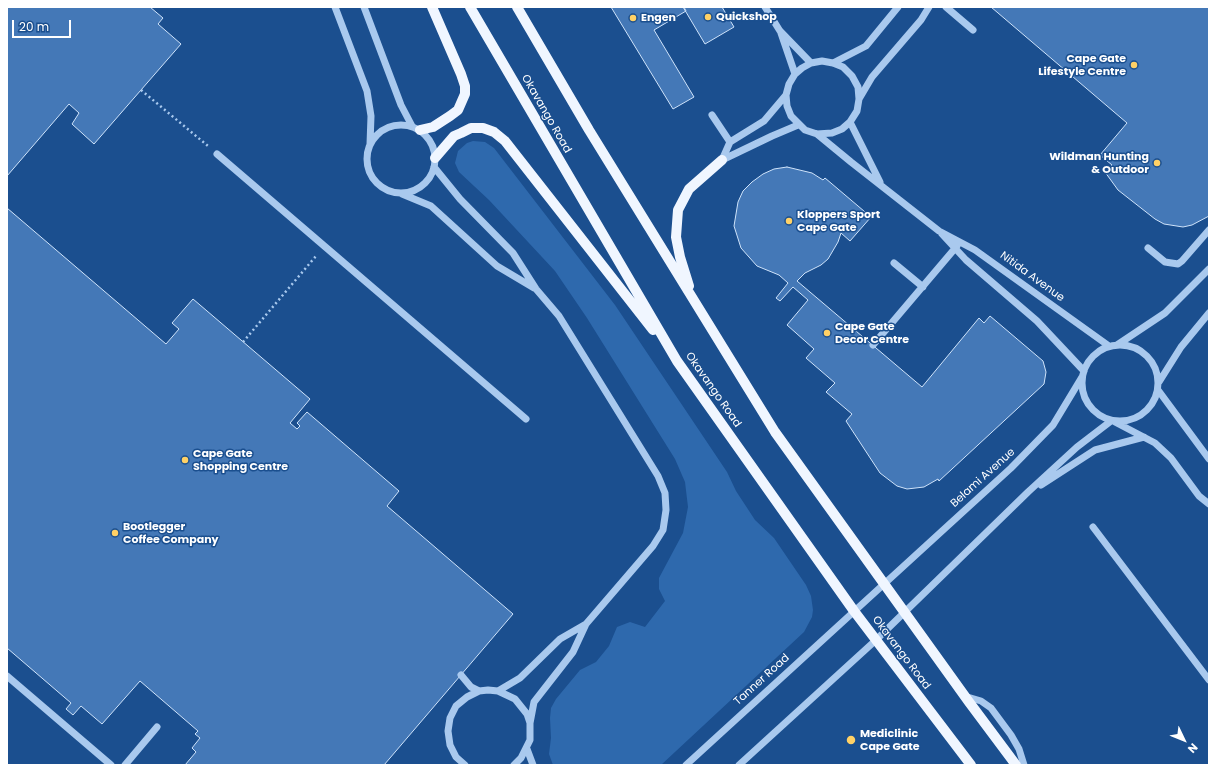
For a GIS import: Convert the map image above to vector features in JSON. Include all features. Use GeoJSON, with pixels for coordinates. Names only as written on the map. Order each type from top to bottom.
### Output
{"type":"FeatureCollection","features":[{"type":"Feature","properties":{"kind":"main road"},"geometry":{"type":"LineString","coordinates":[[416,128],[433,127],[450,116],[458,110],[465,94],[465,86],[461,74],[432,7]]}},
{"type":"Feature","properties":{"kind":"main road","name":"Okavango Road"},"geometry":{"type":"LineString","coordinates":[[470,7],[677,361],[854,611],[971,765]]}},
{"type":"Feature","properties":{"kind":"main road"},"geometry":{"type":"LineString","coordinates":[[517,7],[589,130],[699,311],[775,432],[964,696],[1016,765]]}},
{"type":"Feature","properties":{"kind":"main road"},"geometry":{"type":"LineString","coordinates":[[435,163],[454,136],[471,128],[483,128],[494,132],[505,142],[677,361]]}},
{"type":"Feature","properties":{"kind":"main road"},"geometry":{"type":"LineString","coordinates":[[699,311],[680,257],[676,237],[676,220],[680,203],[689,189],[722,160]]}},
{"type":"Feature","properties":{"kind":"street"},"geometry":{"type":"LineString","coordinates":[[334,7],[367,91],[371,116],[370,144]]}},
{"type":"Feature","properties":{"kind":"street"},"geometry":{"type":"LineString","coordinates":[[364,7],[401,105],[416,128],[431,142],[435,163],[460,199],[513,252],[536,289],[571,333],[658,476],[665,493],[666,510],[663,530],[653,546],[586,624],[573,652],[539,693],[534,702],[530,723],[530,740],[527,749],[514,765]]}},
{"type":"Feature","properties":{"kind":"street"},"geometry":{"type":"LineString","coordinates":[[765,7],[780,31],[811,63]]}},
{"type":"Feature","properties":{"kind":"street"},"geometry":{"type":"LineString","coordinates":[[833,63],[866,46],[898,7]]}},
{"type":"Feature","properties":{"kind":"street"},"geometry":{"type":"LineString","coordinates":[[859,99],[872,78],[921,20],[929,7]]}},
{"type":"Feature","properties":{"kind":"street"},"geometry":{"type":"LineString","coordinates":[[946,7],[973,30]]}},
{"type":"Feature","properties":{"kind":"street"},"geometry":{"type":"LineString","coordinates":[[780,31],[795,74]]}},
{"type":"Feature","properties":{"kind":"street"},"geometry":{"type":"LineString","coordinates":[[822,61],[843,67],[852,76],[858,87],[859,99],[857,111],[850,122],[842,129],[832,133],[817,134],[805,130],[798,125],[791,116],[787,106],[786,95],[789,84],[795,74],[811,63],[822,61]]}},
{"type":"Feature","properties":{"kind":"street"},"geometry":{"type":"LineString","coordinates":[[722,160],[730,142],[764,121],[786,95]]}},
{"type":"Feature","properties":{"kind":"street"},"geometry":{"type":"LineString","coordinates":[[712,115],[730,142]]}},
{"type":"Feature","properties":{"kind":"street","name":"Nitida Avenue"},"geometry":{"type":"LineString","coordinates":[[850,122],[881,184]]}},
{"type":"Feature","properties":{"kind":"street"},"geometry":{"type":"LineString","coordinates":[[416,128],[399,124],[387,127],[377,134],[370,144],[367,152],[367,166],[373,179],[388,191],[401,193],[431,206],[497,266],[536,289]]}},
{"type":"Feature","properties":{"kind":"street"},"geometry":{"type":"LineString","coordinates":[[722,160],[798,125]]}},
{"type":"Feature","properties":{"kind":"street","name":"Nitida Avenue"},"geometry":{"type":"LineString","coordinates":[[817,134],[939,230],[975,250],[1113,345]]}},
{"type":"Feature","properties":{"kind":"street"},"geometry":{"type":"LineString","coordinates":[[217,154],[526,419]]}},
{"type":"Feature","properties":{"kind":"street"},"geometry":{"type":"LineString","coordinates":[[401,193],[412,191],[422,186],[430,178],[435,163]]}},
{"type":"Feature","properties":{"kind":"street","name":"Nitida Avenue"},"geometry":{"type":"LineString","coordinates":[[939,230],[955,249],[1037,321],[1083,374]]}},
{"type":"Feature","properties":{"kind":"street"},"geometry":{"type":"LineString","coordinates":[[1148,248],[1165,262],[1178,264],[1209,230]]}},
{"type":"Feature","properties":{"kind":"street"},"geometry":{"type":"LineString","coordinates":[[873,345],[961,242]]}},
{"type":"Feature","properties":{"kind":"street"},"geometry":{"type":"LineString","coordinates":[[894,263],[923,286]]}},
{"type":"Feature","properties":{"kind":"street"},"geometry":{"type":"LineString","coordinates":[[1209,269],[1165,312],[1093,356],[1083,374],[1082,387],[1088,405],[1094,412],[1155,443],[1172,458],[1199,496],[1209,504]]}},
{"type":"Feature","properties":{"kind":"street"},"geometry":{"type":"LineString","coordinates":[[739,765],[876,640],[1028,492],[1077,447],[1113,422],[1127,421],[1138,417],[1147,410],[1154,401],[1158,386],[1182,347],[1209,313]]}},
{"type":"Feature","properties":{"kind":"street"},"geometry":{"type":"LineString","coordinates":[[1113,345],[1127,345],[1146,354],[1152,362],[1158,386],[1209,459]]}},
{"type":"Feature","properties":{"kind":"street","name":"Belami Avenue"},"geometry":{"type":"LineString","coordinates":[[854,611],[1011,468],[1036,443],[1053,424],[1083,374]]}},
{"type":"Feature","properties":{"kind":"street"},"geometry":{"type":"LineString","coordinates":[[1028,492],[1095,450],[1144,437]]}},
{"type":"Feature","properties":{"kind":"street"},"geometry":{"type":"LineString","coordinates":[[1093,527],[1209,680]]}},
{"type":"Feature","properties":{"kind":"street","name":"Tanner Road"},"geometry":{"type":"LineString","coordinates":[[686,765],[854,611]]}},
{"type":"Feature","properties":{"kind":"street"},"geometry":{"type":"LineString","coordinates":[[498,691],[520,678],[560,639],[586,624]]}},
{"type":"Feature","properties":{"kind":"street"},"geometry":{"type":"LineString","coordinates":[[461,675],[471,687],[479,691]]}},
{"type":"Feature","properties":{"kind":"street"},"geometry":{"type":"LineString","coordinates":[[7,676],[111,765]]}},
{"type":"Feature","properties":{"kind":"street"},"geometry":{"type":"LineString","coordinates":[[465,765],[456,757],[450,745],[448,731],[450,718],[456,706],[466,696],[479,691],[498,691],[511,696],[522,706],[530,723]]}},
{"type":"Feature","properties":{"kind":"street"},"geometry":{"type":"LineString","coordinates":[[964,696],[981,701],[991,708],[1011,735],[1019,749],[1024,765]]}},
{"type":"Feature","properties":{"kind":"street"},"geometry":{"type":"LineString","coordinates":[[125,765],[157,727]]}},
{"type":"Feature","properties":{"kind":"street"},"geometry":{"type":"LineString","coordinates":[[527,749],[533,765]]}},
{"type":"Feature","properties":{"kind":"path"},"geometry":{"type":"LineString","coordinates":[[141,90],[217,154]]}},
{"type":"Feature","properties":{"kind":"path"},"geometry":{"type":"LineString","coordinates":[[243,342],[325,246]]}},
{"type":"Feature","properties":{"kind":"shaded area"},"geometry":{"type":"Polygon","coordinates":[[[473,141],[485,142],[494,148],[615,305],[727,472],[736,491],[755,520],[774,538],[806,585],[811,596],[813,610],[812,617],[804,632],[661,765],[553,765],[549,754],[551,738],[550,718],[551,708],[556,699],[580,670],[596,662],[609,646],[617,627],[630,622],[645,627],[665,601],[659,589],[659,578],[683,533],[688,507],[685,482],[675,459],[587,318],[555,271],[489,200],[459,172],[455,163],[458,151],[467,143],[473,141]]]}},
{"type":"Feature","properties":{"kind":"building"},"geometry":{"type":"Polygon","coordinates":[[[7,7],[150,7],[163,18],[158,24],[181,44],[94,144],[72,124],[79,113],[69,104],[7,176],[7,7]]]}},
{"type":"Feature","properties":{"kind":"building"},"geometry":{"type":"Polygon","coordinates":[[[611,7],[684,7],[686,11],[654,30],[694,97],[673,109],[611,7]]]}},
{"type":"Feature","properties":{"kind":"building","name":"Quickshop"},"geometry":{"type":"Polygon","coordinates":[[[683,7],[722,7],[734,27],[705,44],[683,7]]]}},
{"type":"Feature","properties":{"kind":"building","name":"Cape Gate Lifestyle Centre"},"geometry":{"type":"Polygon","coordinates":[[[991,7],[1209,7],[1209,216],[1192,225],[1183,227],[1164,224],[1155,219],[1118,190],[1105,172],[1112,165],[1100,155],[1127,123],[991,7]]]}},
{"type":"Feature","properties":{"kind":"building","name":"Cape Gate Decor Centre"},"geometry":{"type":"Polygon","coordinates":[[[787,167],[812,173],[823,180],[825,178],[871,217],[850,241],[841,233],[838,242],[828,259],[821,265],[805,273],[797,281],[922,387],[979,318],[984,323],[990,316],[1043,361],[1046,372],[1044,384],[939,481],[938,479],[924,487],[907,489],[897,486],[880,473],[846,421],[852,414],[826,392],[835,383],[806,358],[814,349],[787,325],[808,300],[793,287],[780,301],[776,298],[788,283],[779,275],[757,266],[741,248],[734,226],[738,202],[743,191],[763,174],[774,169],[787,167]]]}},
{"type":"Feature","properties":{"kind":"building","name":"Cape Gate Shopping Centre"},"geometry":{"type":"Polygon","coordinates":[[[7,208],[166,344],[179,329],[172,323],[193,299],[310,399],[290,423],[297,429],[300,426],[297,423],[307,412],[399,491],[387,506],[513,614],[384,765],[185,765],[196,752],[192,748],[200,738],[195,734],[198,731],[140,681],[102,724],[81,706],[73,715],[66,709],[71,703],[7,648],[7,208]]]}},
{"type":"Feature","properties":{"kind":"place","name":"Quickshop"},"geometry":{"type":"Point","coordinates":[708,17]}},
{"type":"Feature","properties":{"kind":"place","name":"Engen"},"geometry":{"type":"Point","coordinates":[633,18]}},
{"type":"Feature","properties":{"kind":"place","name":"Cape Gate Lifestyle Centre"},"geometry":{"type":"Point","coordinates":[1134,65]}},
{"type":"Feature","properties":{"kind":"place","name":"Wildman Hunting & Outdoor"},"geometry":{"type":"Point","coordinates":[1157,163]}},
{"type":"Feature","properties":{"kind":"place","name":"Kloppers Sport Cape Gate"},"geometry":{"type":"Point","coordinates":[789,221]}},
{"type":"Feature","properties":{"kind":"place","name":"Cape Gate Decor Centre"},"geometry":{"type":"Point","coordinates":[827,333]}},
{"type":"Feature","properties":{"kind":"place","name":"Cape Gate Shopping Centre"},"geometry":{"type":"Point","coordinates":[185,460]}},
{"type":"Feature","properties":{"kind":"place","name":"Bootlegger Coffee Company"},"geometry":{"type":"Point","coordinates":[115,533]}},
{"type":"Feature","properties":{"kind":"place","name":"Mediclinic Cape Gate"},"geometry":{"type":"Point","coordinates":[851,740]}}]}
